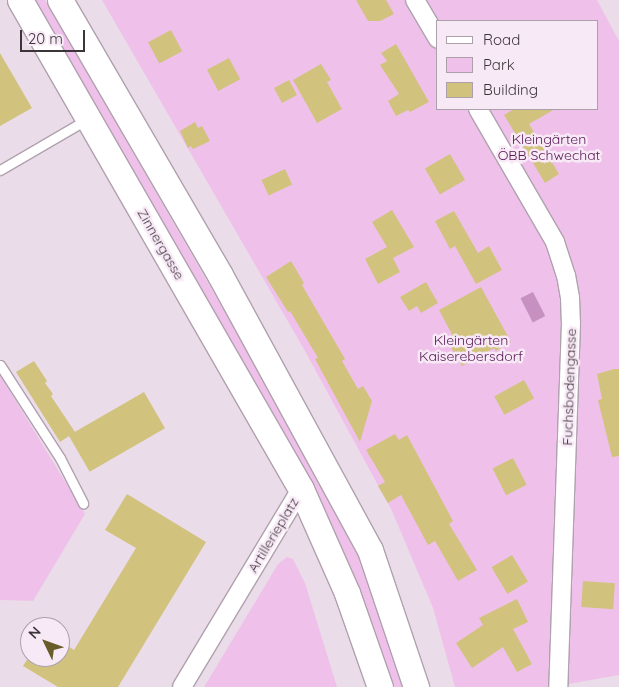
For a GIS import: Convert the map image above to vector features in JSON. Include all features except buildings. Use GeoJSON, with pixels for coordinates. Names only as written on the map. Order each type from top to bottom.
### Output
{"type":"FeatureCollection","features":[{"type":"Feature","properties":{"kind":"main road","name":"Zinnergasse"},"geometry":{"type":"LineString","coordinates":[[20,0],[301,489]]}},
{"type":"Feature","properties":{"kind":"main road"},"geometry":{"type":"LineString","coordinates":[[60,0],[220,275],[370,550],[416,687]]}},
{"type":"Feature","properties":{"kind":"main road","name":"Artillerieplatz"},"geometry":{"type":"LineString","coordinates":[[301,489],[347,593],[380,687]]}},
{"type":"Feature","properties":{"kind":"street"},"geometry":{"type":"LineString","coordinates":[[415,0],[436,36]]}},
{"type":"Feature","properties":{"kind":"street","name":"Fuchsbodengasse"},"geometry":{"type":"LineString","coordinates":[[479,110],[555,242],[566,275],[570,297],[558,687]]}},
{"type":"Feature","properties":{"kind":"street","name":"Artillerieplatz"},"geometry":{"type":"LineString","coordinates":[[182,687],[301,489]]}},
{"type":"Feature","properties":{"kind":"lane"},"geometry":{"type":"LineString","coordinates":[[0,170],[89,119]]}},
{"type":"Feature","properties":{"kind":"lane"},"geometry":{"type":"LineString","coordinates":[[0,366],[60,458],[83,502]]}},
{"type":"Feature","properties":{"kind":"green space"},"geometry":{"type":"Polygon","coordinates":[[[33,0],[45,0],[293,430],[343,523],[366,572],[404,687],[391,687],[360,590],[308,477],[33,0]]]}},
{"type":"Feature","properties":{"kind":"green space","name":"Kleingärten Kaiserebersdorf"},"geometry":{"type":"Polygon","coordinates":[[[102,0],[597,0],[619,41],[619,675],[551,687],[455,687],[433,608],[392,511],[305,351],[102,0]]]}},
{"type":"Feature","properties":{"kind":"green space"},"geometry":{"type":"Polygon","coordinates":[[[0,375],[85,514],[33,601],[0,600],[0,375]]]}},
{"type":"Feature","properties":{"kind":"green space"},"geometry":{"type":"Polygon","coordinates":[[[287,557],[293,559],[305,583],[337,687],[204,687],[278,564],[287,557]]]}},
{"type":"Feature","properties":{"kind":"shaded area"},"geometry":{"type":"Polygon","coordinates":[[[533,292],[545,316],[533,322],[521,298],[533,292]]]}},
{"type":"Feature","properties":{"kind":"park label","name":"Kleingärten ÖBB Schwechat"},"geometry":{"type":"Point","coordinates":[549,148]}}]}
